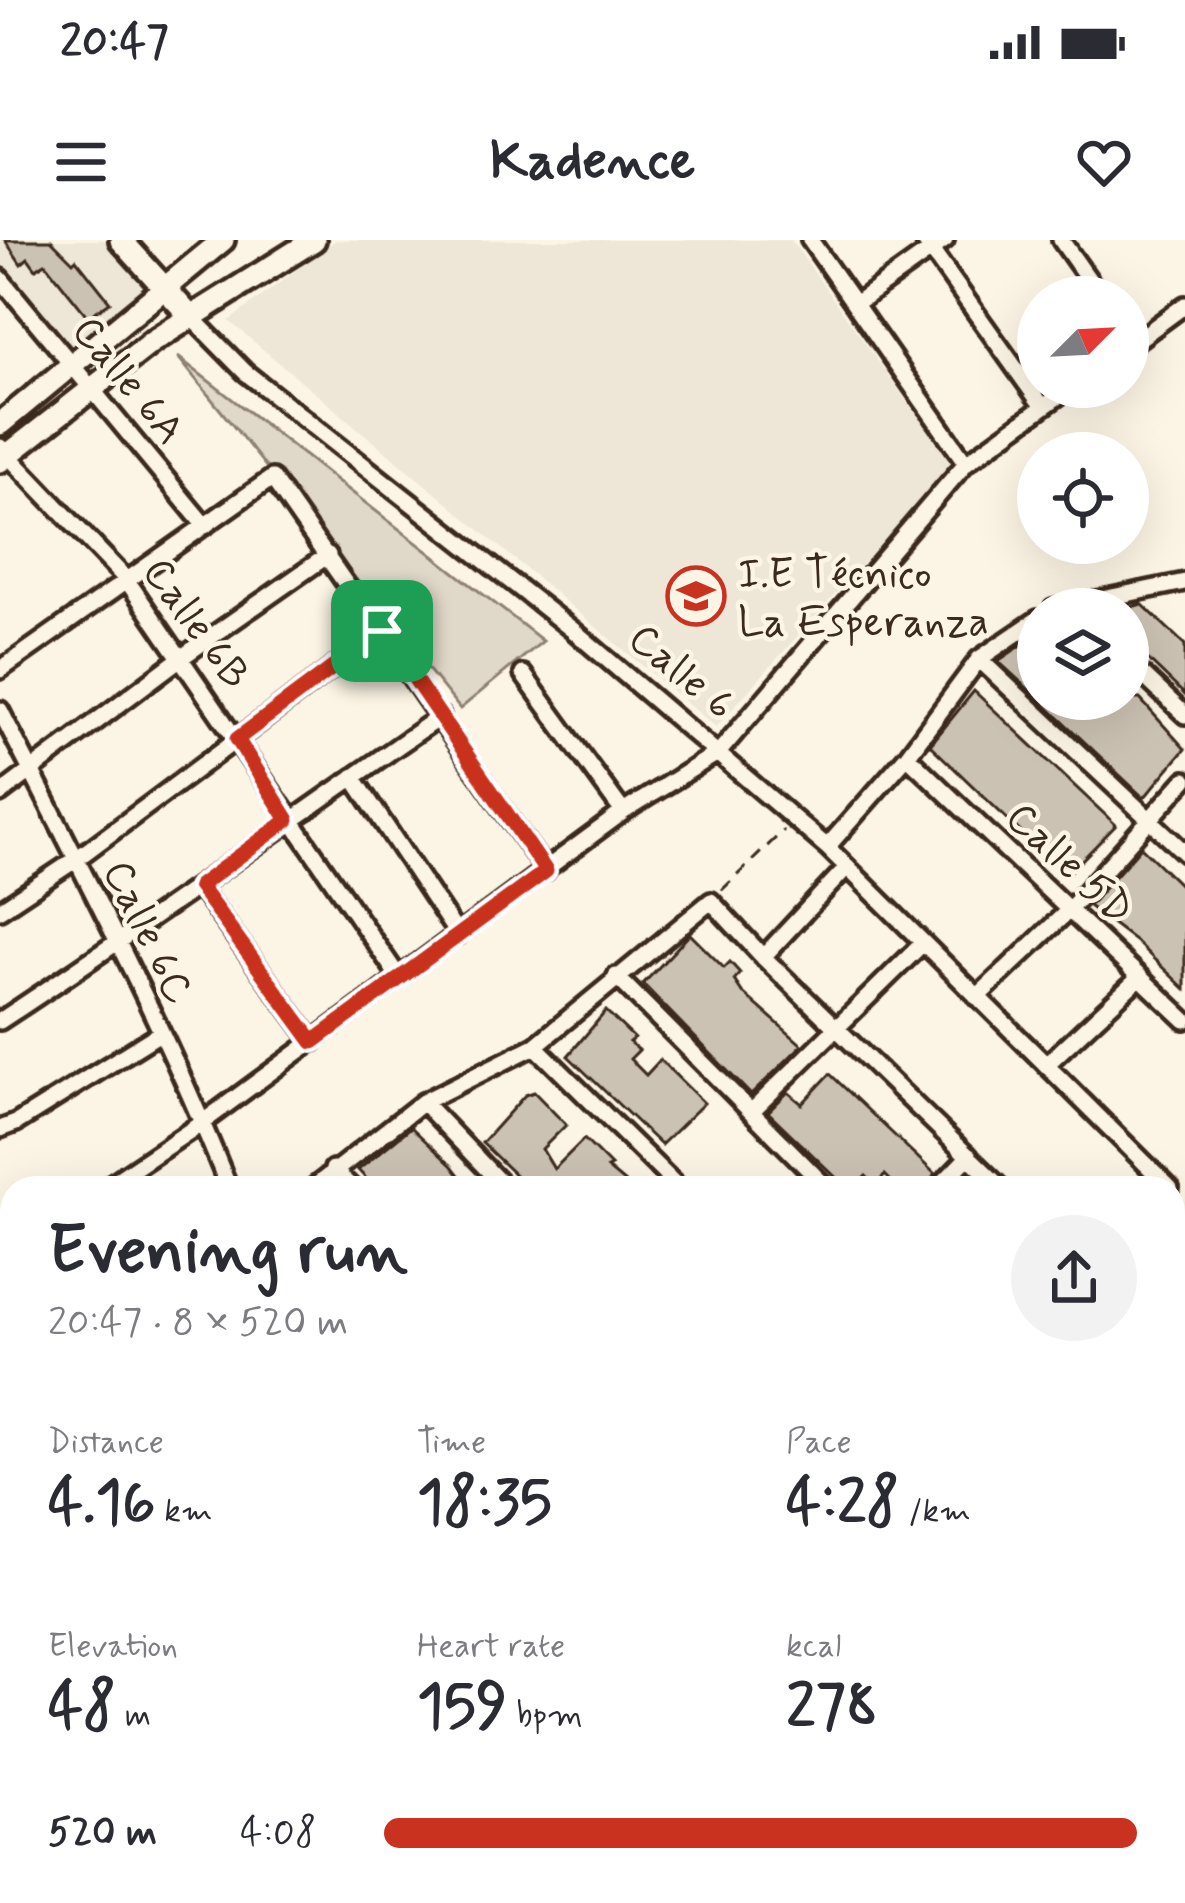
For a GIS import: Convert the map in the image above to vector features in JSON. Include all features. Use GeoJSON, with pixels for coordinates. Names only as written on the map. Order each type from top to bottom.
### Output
{"type":"FeatureCollection","features":[{"type":"Feature","properties":{"kind":"street","name":"Calle 6"},"geometry":{"type":"LineString","coordinates":[[121,240],[245,372],[574,631],[827,848],[1159,1176]]}},
{"type":"Feature","properties":{"kind":"street"},"geometry":{"type":"LineString","coordinates":[[0,424],[224,240]]}},
{"type":"Feature","properties":{"kind":"street"},"geometry":{"type":"LineString","coordinates":[[3,454],[190,316],[314,240]]}},
{"type":"Feature","properties":{"kind":"street"},"geometry":{"type":"LineString","coordinates":[[810,240],[966,463]]}},
{"type":"Feature","properties":{"kind":"street"},"geometry":{"type":"LineString","coordinates":[[1061,240],[1086,276]]}},
{"type":"Feature","properties":{"kind":"street"},"geometry":{"type":"LineString","coordinates":[[855,304],[934,243],[1017,368]]}},
{"type":"Feature","properties":{"kind":"street","name":"Calle 6A"},"geometry":{"type":"LineString","coordinates":[[0,278],[205,526]]}},
{"type":"Feature","properties":{"kind":"street"},"geometry":{"type":"LineString","coordinates":[[1149,329],[1185,305]]}},
{"type":"Feature","properties":{"kind":"street"},"geometry":{"type":"LineString","coordinates":[[123,1176],[623,812],[719,752],[966,463],[1042,408]]}},
{"type":"Feature","properties":{"kind":"street","name":"Calle 6B"},"geometry":{"type":"LineString","coordinates":[[3,454],[126,579],[398,976]]}},
{"type":"Feature","properties":{"kind":"street"},"geometry":{"type":"LineString","coordinates":[[0,670],[272,478],[546,871]]}},
{"type":"Feature","properties":{"kind":"street"},"geometry":{"type":"LineString","coordinates":[[0,794],[328,555]]}},
{"type":"Feature","properties":{"kind":"street"},"geometry":{"type":"LineString","coordinates":[[1149,590],[1185,582]]}},
{"type":"Feature","properties":{"kind":"street"},"geometry":{"type":"LineString","coordinates":[[0,910],[75,860],[382,631]]}},
{"type":"Feature","properties":{"kind":"street"},"geometry":{"type":"LineString","coordinates":[[827,848],[907,756],[979,659],[1017,633]]}},
{"type":"Feature","properties":{"kind":"street"},"geometry":{"type":"LineString","coordinates":[[979,659],[1185,853]]}},
{"type":"Feature","properties":{"kind":"street"},"geometry":{"type":"LineString","coordinates":[[524,674],[623,812]]}},
{"type":"Feature","properties":{"kind":"street"},"geometry":{"type":"LineString","coordinates":[[1149,681],[1185,715]]}},
{"type":"Feature","properties":{"kind":"street","name":"Calle 6C"},"geometry":{"type":"LineString","coordinates":[[0,710],[118,944],[224,1176]]}},
{"type":"Feature","properties":{"kind":"street"},"geometry":{"type":"LineString","coordinates":[[0,1022],[440,716]]}},
{"type":"Feature","properties":{"kind":"street","name":"Calle 5D"},"geometry":{"type":"LineString","coordinates":[[907,756],[1185,1020]]}},
{"type":"Feature","properties":{"kind":"street"},"geometry":{"type":"LineString","coordinates":[[353,777],[458,935]]}},
{"type":"Feature","properties":{"kind":"street"},"geometry":{"type":"LineString","coordinates":[[977,997],[1070,910],[1185,780]]}},
{"type":"Feature","properties":{"kind":"street"},"geometry":{"type":"LineString","coordinates":[[763,957],[847,867]]}},
{"type":"Feature","properties":{"kind":"street"},"geometry":{"type":"LineString","coordinates":[[199,886],[313,1042]]}},
{"type":"Feature","properties":{"kind":"street"},"geometry":{"type":"LineString","coordinates":[[326,1176],[423,1102],[535,1046],[711,901],[989,1176]]}},
{"type":"Feature","properties":{"kind":"street"},"geometry":{"type":"LineString","coordinates":[[752,1111],[923,943]]}},
{"type":"Feature","properties":{"kind":"street"},"geometry":{"type":"LineString","coordinates":[[616,976],[815,1176]]}},
{"type":"Feature","properties":{"kind":"street"},"geometry":{"type":"LineString","coordinates":[[1046,1065],[1140,977]]}},
{"type":"Feature","properties":{"kind":"street"},"geometry":{"type":"LineString","coordinates":[[0,1129],[160,1033]]}},
{"type":"Feature","properties":{"kind":"street"},"geometry":{"type":"LineString","coordinates":[[535,1046],[667,1176]]}},
{"type":"Feature","properties":{"kind":"street"},"geometry":{"type":"LineString","coordinates":[[423,1102],[494,1176]]}},
{"type":"Feature","properties":{"kind":"street"},"geometry":{"type":"LineString","coordinates":[[950,1176],[969,1156]]}},
{"type":"Feature","properties":{"kind":"street"},"geometry":{"type":"LineString","coordinates":[[333,1169],[340,1176]]}},
{"type":"Feature","properties":{"kind":"path"},"geometry":{"type":"LineString","coordinates":[[711,901],[794,820]]}},
{"type":"Feature","properties":{"kind":"shaded area"},"geometry":{"type":"Polygon","coordinates":[[[0,240],[121,240],[163,284],[74,359],[0,272],[0,240]]]}},
{"type":"Feature","properties":{"kind":"shaded area","name":"I.E Técnico La Esperanza"},"geometry":{"type":"Polygon","coordinates":[[[336,240],[791,240],[952,464],[716,727],[229,321],[336,240]]]}},
{"type":"Feature","properties":{"kind":"shaded area"},"geometry":{"type":"Polygon","coordinates":[[[178,357],[543,641],[460,709],[178,357]]]}},
{"type":"Feature","properties":{"kind":"building"},"geometry":{"type":"Polygon","coordinates":[[[5,240],[51,240],[73,262],[76,259],[110,302],[88,317],[45,263],[36,269],[28,258],[21,264],[5,240]]]}},
{"type":"Feature","properties":{"kind":"building"},"geometry":{"type":"Polygon","coordinates":[[[1149,611],[1185,645],[1185,695],[1149,660],[1149,611]]]}},
{"type":"Feature","properties":{"kind":"building"},"geometry":{"type":"Polygon","coordinates":[[[1017,648],[1017,679],[998,661],[1017,648]]]}},
{"type":"Feature","properties":{"kind":"building"},"geometry":{"type":"Polygon","coordinates":[[[974,691],[1116,825],[1069,873],[930,745],[974,691]]]}},
{"type":"Feature","properties":{"kind":"building"},"geometry":{"type":"Polygon","coordinates":[[[1149,709],[1185,749],[1144,798],[1061,720],[1149,720],[1149,709]]]}},
{"type":"Feature","properties":{"kind":"building"},"geometry":{"type":"Polygon","coordinates":[[[1141,847],[1185,890],[1185,989],[1135,941],[1089,906],[1141,847]]]}},
{"type":"Feature","properties":{"kind":"building"},"geometry":{"type":"Polygon","coordinates":[[[690,934],[724,968],[730,962],[740,973],[734,980],[742,992],[802,1045],[751,1095],[643,984],[690,934]]]}},
{"type":"Feature","properties":{"kind":"building"},"geometry":{"type":"Polygon","coordinates":[[[606,1011],[634,1038],[629,1042],[639,1050],[630,1059],[646,1075],[660,1060],[704,1103],[661,1145],[568,1056],[606,1011]]]}},
{"type":"Feature","properties":{"kind":"building"},"geometry":{"type":"Polygon","coordinates":[[[830,1074],[935,1174],[835,1176],[768,1112],[788,1092],[802,1104],[830,1074]]]}},
{"type":"Feature","properties":{"kind":"building"},"geometry":{"type":"Polygon","coordinates":[[[534,1092],[566,1125],[542,1149],[554,1169],[584,1139],[617,1176],[516,1176],[482,1143],[525,1095],[534,1092]]]}},
{"type":"Feature","properties":{"kind":"building"},"geometry":{"type":"Polygon","coordinates":[[[411,1127],[460,1176],[364,1176],[358,1170],[411,1127]]]}},
{"type":"Feature","properties":{"kind":"place","name":"I.E Técnico La Esperanza"},"geometry":{"type":"Point","coordinates":[696,596]}},
{"type":"Feature","properties":{"kind":"route"},"geometry":{"type":"LineString","coordinates":[[382,631],[546,871],[313,1042],[199,886],[288,820],[237,739],[382,631]]}}]}
